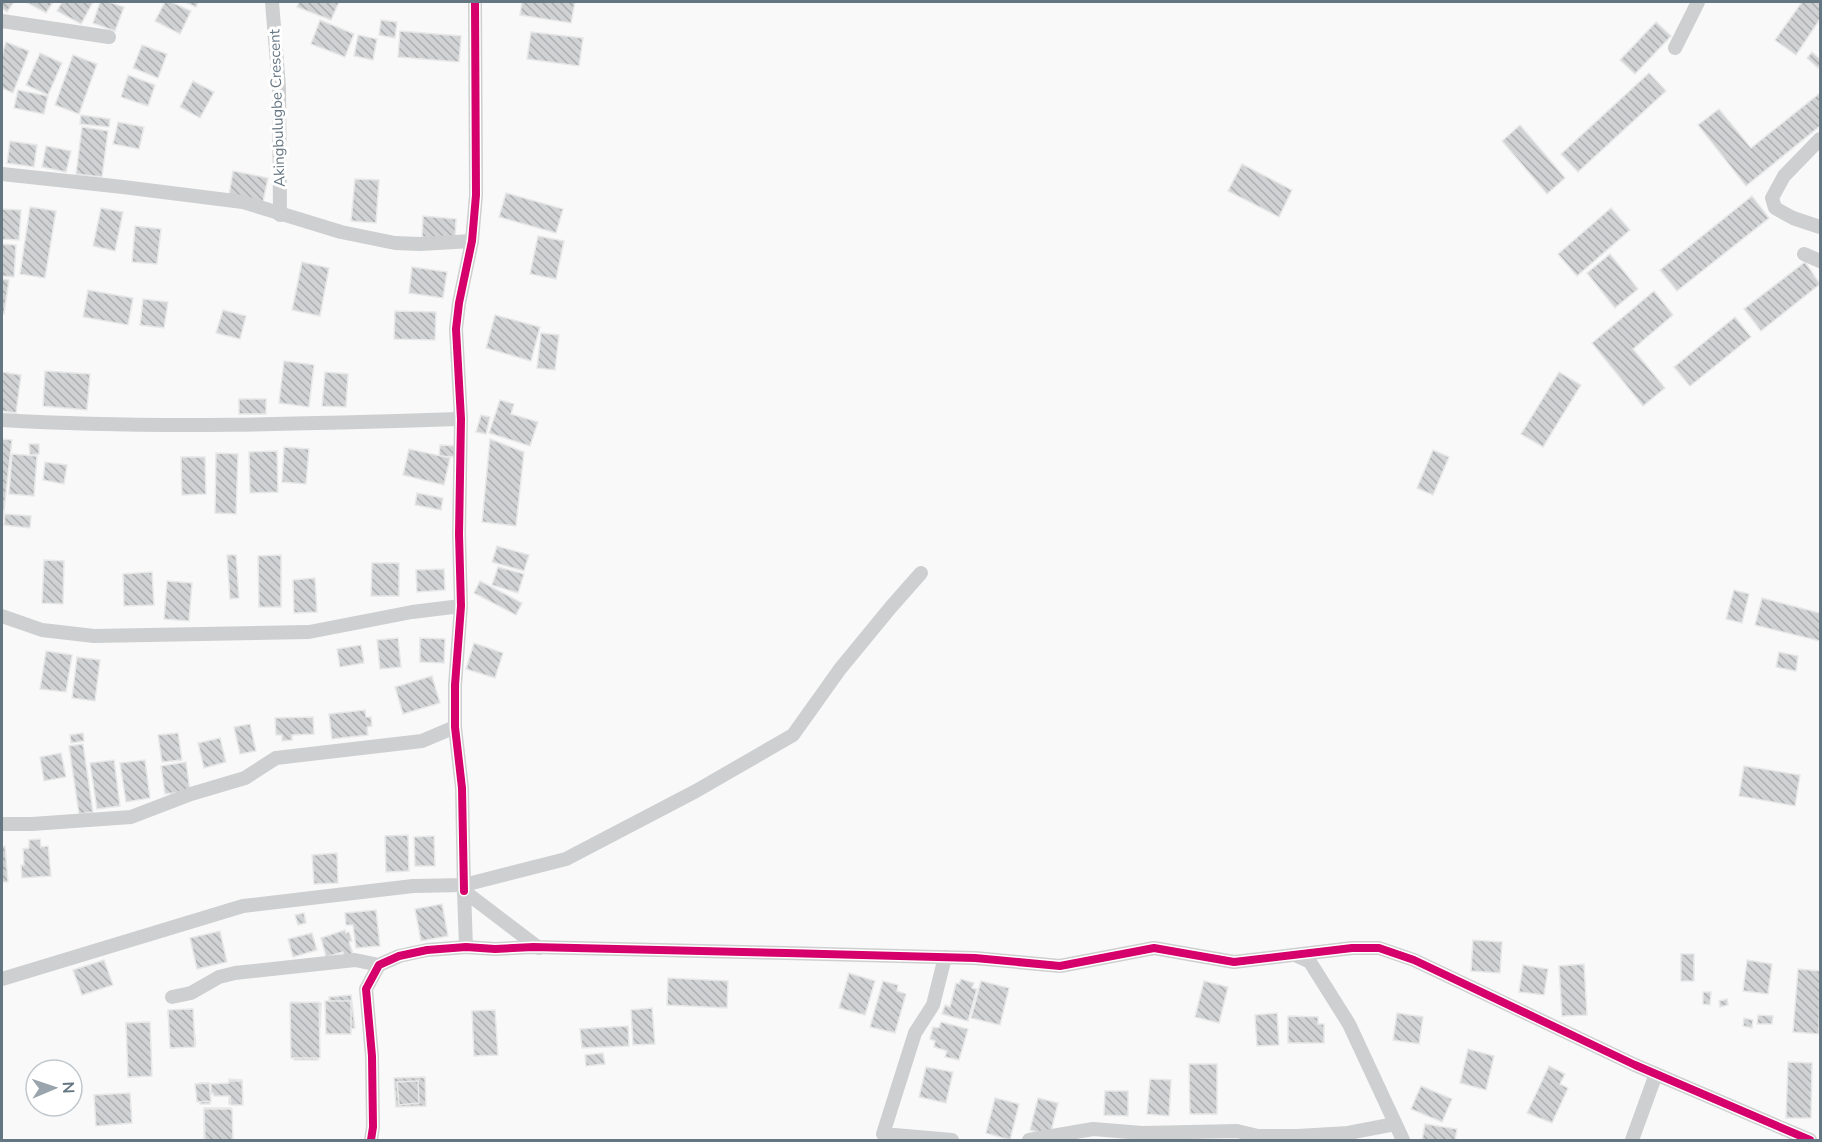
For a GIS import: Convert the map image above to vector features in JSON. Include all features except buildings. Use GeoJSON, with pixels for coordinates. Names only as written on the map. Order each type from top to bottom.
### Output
{"type":"FeatureCollection","features":[{"type":"Feature","properties":{"kind":"street","name":"Akingbulugbe Crescent"},"geometry":{"type":"LineString","coordinates":[[272,2],[279,87],[280,215]]}},
{"type":"Feature","properties":{"kind":"street"},"geometry":{"type":"LineString","coordinates":[[466,947],[462,788],[455,727],[455,685],[461,606],[460,419],[456,329],[472,241],[476,195],[475,2]]}},
{"type":"Feature","properties":{"kind":"street"},"geometry":{"type":"LineString","coordinates":[[1675,48],[1698,2]]}},
{"type":"Feature","properties":{"kind":"street"},"geometry":{"type":"LineString","coordinates":[[2,21],[110,37]]}},
{"type":"Feature","properties":{"kind":"street"},"geometry":{"type":"LineString","coordinates":[[1821,139],[1784,176],[1772,198],[1775,207],[1793,218],[1821,227]]}},
{"type":"Feature","properties":{"kind":"street"},"geometry":{"type":"LineString","coordinates":[[2,174],[243,202],[341,232],[395,243],[472,241]]}},
{"type":"Feature","properties":{"kind":"street"},"geometry":{"type":"LineString","coordinates":[[1804,254],[1821,261]]}},
{"type":"Feature","properties":{"kind":"street"},"geometry":{"type":"LineString","coordinates":[[2,420],[221,426],[460,419]]}},
{"type":"Feature","properties":{"kind":"street"},"geometry":{"type":"LineString","coordinates":[[2,979],[243,906],[413,886],[464,888],[566,859],[696,791],[793,735],[840,669],[921,573]]}},
{"type":"Feature","properties":{"kind":"street"},"geometry":{"type":"LineString","coordinates":[[2,616],[42,630],[94,636],[309,632],[412,612],[461,606]]}},
{"type":"Feature","properties":{"kind":"street"},"geometry":{"type":"LineString","coordinates":[[2,824],[131,817],[191,794],[245,778],[276,758],[422,741],[455,727]]}},
{"type":"Feature","properties":{"kind":"street"},"geometry":{"type":"LineString","coordinates":[[464,888],[539,948]]}},
{"type":"Feature","properties":{"kind":"street"},"geometry":{"type":"LineString","coordinates":[[172,997],[191,993],[219,977],[235,973],[355,960],[379,964],[399,956],[427,950],[466,947],[945,957],[1060,966],[1154,948],[1234,962],[1352,948],[1378,948],[1414,960],[1656,1074],[1810,1140]]}},
{"type":"Feature","properties":{"kind":"street"},"geometry":{"type":"LineString","coordinates":[[1297,956],[1310,962],[1349,1024],[1403,1140]]}},
{"type":"Feature","properties":{"kind":"street"},"geometry":{"type":"LineString","coordinates":[[945,957],[933,1005],[915,1033],[883,1134],[952,1140]]}},
{"type":"Feature","properties":{"kind":"street"},"geometry":{"type":"LineString","coordinates":[[371,1140],[373,1127],[372,1056],[366,989],[379,964]]}},
{"type":"Feature","properties":{"kind":"street"},"geometry":{"type":"LineString","coordinates":[[1632,1140],[1656,1074]]}},
{"type":"Feature","properties":{"kind":"street"},"geometry":{"type":"LineString","coordinates":[[1029,1140],[1093,1129],[1142,1133],[1237,1131],[1258,1136],[1298,1136],[1348,1133],[1395,1124]]}},
{"type":"Feature","properties":{"kind":"cycle path"},"geometry":{"type":"LineString","coordinates":[[464,891],[462,788],[455,727],[455,685],[461,606],[459,534],[461,419],[456,329],[472,241],[476,195],[475,2]]}},
{"type":"Feature","properties":{"kind":"cycle path"},"geometry":{"type":"LineString","coordinates":[[371,1140],[373,1127],[372,1056],[366,989],[379,965],[399,956],[427,950],[466,947],[975,958],[1060,966],[1154,948],[1234,962],[1352,948],[1379,948],[1414,960],[1635,1065],[1810,1140]]}}]}
